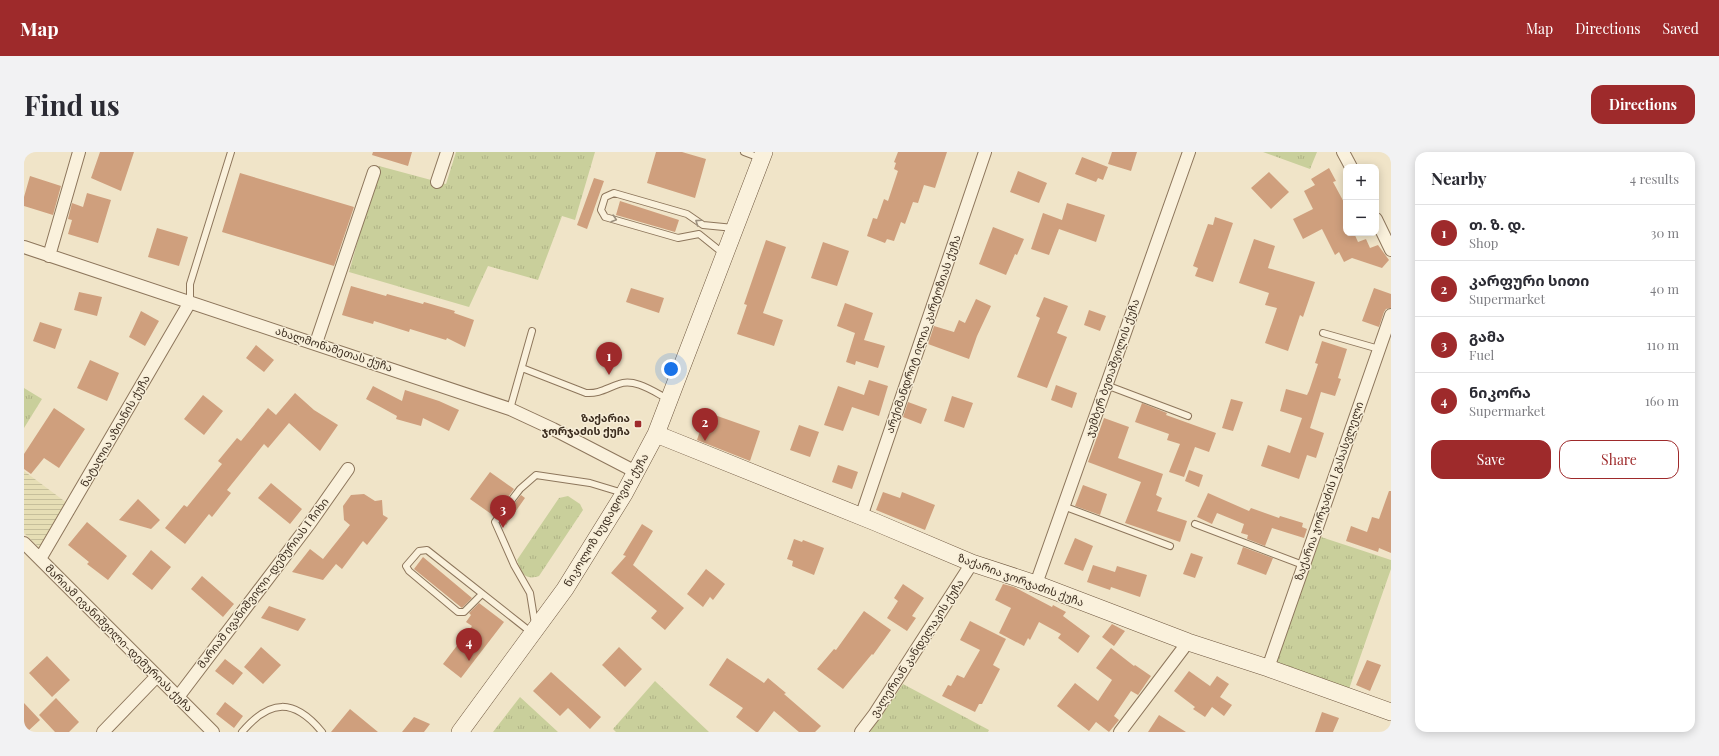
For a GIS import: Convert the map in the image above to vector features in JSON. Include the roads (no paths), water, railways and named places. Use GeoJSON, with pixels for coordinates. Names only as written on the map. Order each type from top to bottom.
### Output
{"type":"FeatureCollection","features":[{"type":"Feature","properties":{"kind":"street"},"geometry":{"type":"LineString","coordinates":[[49,256],[79,152]]}},
{"type":"Feature","properties":{"kind":"street"},"geometry":{"type":"LineString","coordinates":[[437,182],[447,152]]}},
{"type":"Feature","properties":{"kind":"street","name":"არქიმანდრიტ ილია კარტოზიას ქუჩა"},"geometry":{"type":"LineString","coordinates":[[861,516],[985,152]]}},
{"type":"Feature","properties":{"kind":"street","name":"ჯუმბერ ბეთაშვილის ქუჩა"},"geometry":{"type":"LineString","coordinates":[[1036,584],[1189,152]]}},
{"type":"Feature","properties":{"kind":"street"},"geometry":{"type":"LineString","coordinates":[[1343,152],[1349,164]]}},
{"type":"Feature","properties":{"kind":"street","name":"ნიკოლოზ ხუდადოვის ქუჩა"},"geometry":{"type":"LineString","coordinates":[[460,732],[535,632],[565,589],[624,494],[656,434],[763,155]]}},
{"type":"Feature","properties":{"kind":"street"},"geometry":{"type":"LineString","coordinates":[[316,343],[374,172]]}},
{"type":"Feature","properties":{"kind":"street"},"geometry":{"type":"LineString","coordinates":[[1379,225],[1391,250]]}},
{"type":"Feature","properties":{"kind":"street","name":"ახალმოწამეთას ქუჩა"},"geometry":{"type":"LineString","coordinates":[[24,247],[316,343],[510,409],[553,429],[636,472]]}},
{"type":"Feature","properties":{"kind":"street","name":"ნატალია აზიანის ქუჩა"},"geometry":{"type":"LineString","coordinates":[[40,559],[190,302]]}},
{"type":"Feature","properties":{"kind":"street","name":"ზაქარია ჯორჯაძის I გასასვლელი"},"geometry":{"type":"LineString","coordinates":[[1268,668],[1391,315]]}},
{"type":"Feature","properties":{"kind":"street","name":"ზაქარია ჯორჯაძის ქუჩა"},"geometry":{"type":"LineString","coordinates":[[656,434],[861,516],[972,563],[1036,584],[1188,642],[1268,668],[1391,712]]}},
{"type":"Feature","properties":{"kind":"street","name":"მარიამ ივანიშვილი-დემურიას I ჩიხი"},"geometry":{"type":"LineString","coordinates":[[178,697],[310,523],[348,469]]}},
{"type":"Feature","properties":{"kind":"street","name":"მარიამ ივანიშვილი-დემურიას ქუჩა"},"geometry":{"type":"LineString","coordinates":[[24,543],[213,732]]}},
{"type":"Feature","properties":{"kind":"street","name":"ვალერიან კანდელაკის ქუჩა"},"geometry":{"type":"LineString","coordinates":[[861,732],[874,715],[972,563]]}},
{"type":"Feature","properties":{"kind":"street"},"geometry":{"type":"LineString","coordinates":[[1120,732],[1188,642]]}},
{"type":"Feature","properties":{"kind":"street"},"geometry":{"type":"LineString","coordinates":[[103,732],[157,676]]}},
{"type":"Feature","properties":{"kind":"lane"},"geometry":{"type":"LineString","coordinates":[[190,302],[190,284],[231,152]]}},
{"type":"Feature","properties":{"kind":"lane"},"geometry":{"type":"LineString","coordinates":[[744,152],[763,155]]}},
{"type":"Feature","properties":{"kind":"lane"},"geometry":{"type":"LineString","coordinates":[[725,255],[699,234],[678,238],[606,217],[601,210],[606,197],[614,193],[687,214],[703,226],[735,228]]}},
{"type":"Feature","properties":{"kind":"lane"},"geometry":{"type":"LineString","coordinates":[[510,409],[532,331]]}},
{"type":"Feature","properties":{"kind":"lane"},"geometry":{"type":"LineString","coordinates":[[1323,333],[1379,349]]}},
{"type":"Feature","properties":{"kind":"lane"},"geometry":{"type":"LineString","coordinates":[[522,368],[586,393],[596,394],[620,383],[634,382],[669,400]]}},
{"type":"Feature","properties":{"kind":"lane"},"geometry":{"type":"LineString","coordinates":[[1106,385],[1188,416]]}},
{"type":"Feature","properties":{"kind":"lane"},"geometry":{"type":"LineString","coordinates":[[535,632],[530,593],[514,565],[495,522],[520,489],[536,475],[590,483],[624,494]]}},
{"type":"Feature","properties":{"kind":"lane"},"geometry":{"type":"LineString","coordinates":[[1063,506],[1170,546]]}},
{"type":"Feature","properties":{"kind":"lane"},"geometry":{"type":"LineString","coordinates":[[1195,524],[1304,565]]}},
{"type":"Feature","properties":{"kind":"lane"},"geometry":{"type":"LineString","coordinates":[[482,594],[464,612],[458,612],[409,571],[406,566],[420,551],[427,550],[482,594],[535,632]]}},
{"type":"Feature","properties":{"kind":"lane"},"geometry":{"type":"LineString","coordinates":[[242,732],[257,717],[274,707],[286,706],[296,709],[314,722],[322,732]]}},
{"type":"Feature","properties":{"kind":"place","name":"თ. ზ. დ."},"geometry":{"type":"Point","coordinates":[609,375]}},
{"type":"Feature","properties":{"kind":"place","name":"ზაქარია ჯორჯაძის ქუჩა"},"geometry":{"type":"Point","coordinates":[638,424]}},
{"type":"Feature","properties":{"kind":"place","name":"კარფური სითი"},"geometry":{"type":"Point","coordinates":[705,441]}},
{"type":"Feature","properties":{"kind":"place","name":"გამა"},"geometry":{"type":"Point","coordinates":[503,528]}},
{"type":"Feature","properties":{"kind":"place","name":"ნიკორა"},"geometry":{"type":"Point","coordinates":[469,661]}}]}
